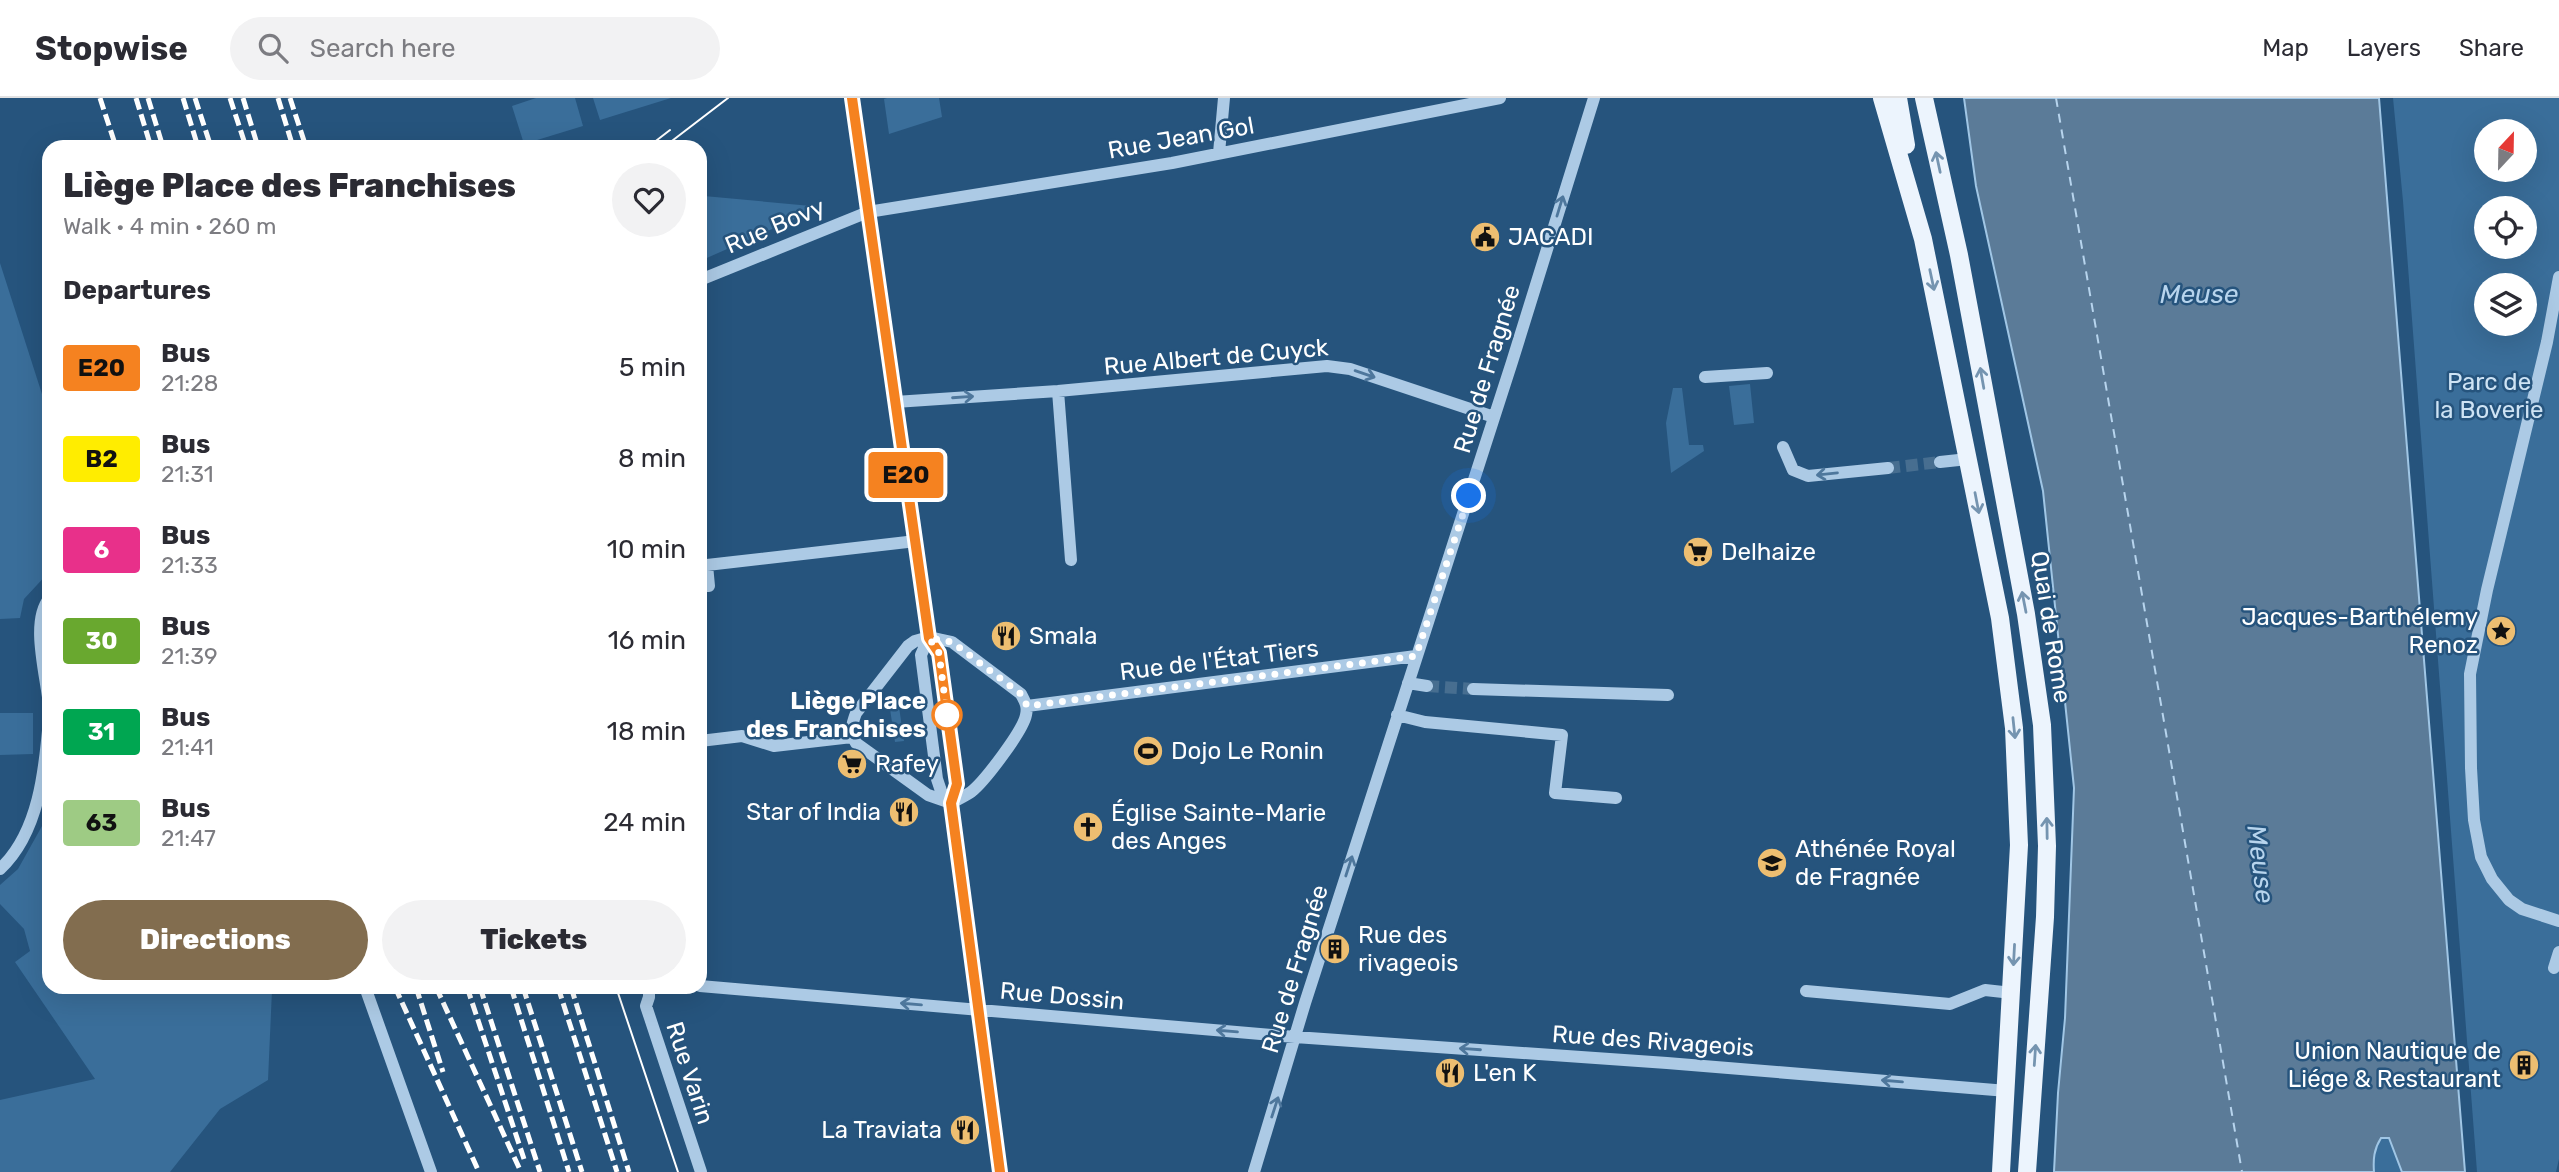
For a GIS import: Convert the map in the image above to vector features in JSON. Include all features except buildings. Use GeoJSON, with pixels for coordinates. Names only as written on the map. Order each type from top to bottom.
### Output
{"type":"FeatureCollection","features":[{"type":"Feature","properties":{"kind":"main road","name":"Quai de Rome"},"geometry":{"type":"LineString","coordinates":[[1882,98],[1917,214]]}},
{"type":"Feature","properties":{"kind":"main road","name":"Quai de Rome"},"geometry":{"type":"LineString","coordinates":[[1898,98],[1917,214],[2000,618],[2015,740],[2020,845],[2001,1172]]}},
{"type":"Feature","properties":{"kind":"main road","name":"Quai de Rome"},"geometry":{"type":"LineString","coordinates":[[1924,98],[1959,255],[2026,614],[2042,725],[2047,846],[2027,1172]]}},
{"type":"Feature","properties":{"kind":"main road"},"geometry":{"type":"LineString","coordinates":[[2007,1091],[2033,1093]]}},
{"type":"Feature","properties":{"kind":"street"},"geometry":{"type":"LineString","coordinates":[[852,98],[929,638],[939,653],[957,784],[951,803],[1000,1172]]}},
{"type":"Feature","properties":{"kind":"street"},"geometry":{"type":"LineString","coordinates":[[1219,153],[1224,98]]}},
{"type":"Feature","properties":{"kind":"street","name":"Rue Jean Gol"},"geometry":{"type":"LineString","coordinates":[[867,212],[1219,153],[1500,98]]}},
{"type":"Feature","properties":{"kind":"street","name":"Rue de Fragnée"},"geometry":{"type":"LineString","coordinates":[[1254,1172],[1594,98]]}},
{"type":"Feature","properties":{"kind":"street","name":"Rue Bovy"},"geometry":{"type":"LineString","coordinates":[[707,277],[867,212]]}},
{"type":"Feature","properties":{"kind":"street"},"geometry":{"type":"LineString","coordinates":[[2559,277],[2547,342],[2487,590],[2470,674],[2474,820],[2481,857],[2492,879],[2509,900],[2522,909],[2559,921]]}},
{"type":"Feature","properties":{"kind":"street","name":"Rue Albert de Cuyck"},"geometry":{"type":"LineString","coordinates":[[895,402],[1058,391],[1327,366],[1350,369],[1494,417]]}},
{"type":"Feature","properties":{"kind":"street"},"geometry":{"type":"LineString","coordinates":[[1705,377],[1767,373]]}},
{"type":"Feature","properties":{"kind":"street"},"geometry":{"type":"LineString","coordinates":[[1058,391],[1071,560]]}},
{"type":"Feature","properties":{"kind":"street"},"geometry":{"type":"LineString","coordinates":[[1783,447],[1793,470],[1808,476],[1888,468]]}},
{"type":"Feature","properties":{"kind":"street"},"geometry":{"type":"LineString","coordinates":[[1940,462],[1968,459]]}},
{"type":"Feature","properties":{"kind":"street"},"geometry":{"type":"LineString","coordinates":[[707,586],[707,565],[915,541]]}},
{"type":"Feature","properties":{"kind":"street"},"geometry":{"type":"LineString","coordinates":[[42,615],[42,648]]}},
{"type":"Feature","properties":{"kind":"street"},"geometry":{"type":"LineString","coordinates":[[929,638],[921,655],[927,706],[937,779],[941,792],[951,803]]}},
{"type":"Feature","properties":{"kind":"street"},"geometry":{"type":"LineString","coordinates":[[929,638],[952,642],[1021,694],[1027,706],[1026,718],[1021,728],[989,772],[971,792],[951,803],[928,795],[856,743],[852,737],[852,722],[856,713],[908,646],[915,641],[929,638]]}},
{"type":"Feature","properties":{"kind":"street","name":"Rue de l'État Tiers"},"geometry":{"type":"LineString","coordinates":[[1027,706],[1416,656]]}},
{"type":"Feature","properties":{"kind":"street"},"geometry":{"type":"LineString","coordinates":[[1408,683],[1427,686]]}},
{"type":"Feature","properties":{"kind":"street"},"geometry":{"type":"LineString","coordinates":[[1473,689],[1668,695]]}},
{"type":"Feature","properties":{"kind":"street"},"geometry":{"type":"LineString","coordinates":[[1397,715],[1425,722],[1562,735],[1555,793],[1616,798]]}},
{"type":"Feature","properties":{"kind":"street"},"geometry":{"type":"LineString","coordinates":[[707,740],[742,736],[774,746],[852,737]]}},
{"type":"Feature","properties":{"kind":"street"},"geometry":{"type":"LineString","coordinates":[[0,869],[18,848],[29,823],[42,772]]}},
{"type":"Feature","properties":{"kind":"street"},"geometry":{"type":"LineString","coordinates":[[2554,968],[2559,952]]}},
{"type":"Feature","properties":{"kind":"street","name":"Rue Dossin"},"geometry":{"type":"LineString","coordinates":[[707,987],[1295,1037]]}},
{"type":"Feature","properties":{"kind":"street"},"geometry":{"type":"LineString","coordinates":[[1806,991],[1950,1004],[1985,990],[2012,993]]}},
{"type":"Feature","properties":{"kind":"street"},"geometry":{"type":"LineString","coordinates":[[367,994],[430,1172]]}},
{"type":"Feature","properties":{"kind":"street","name":"Rue Varin"},"geometry":{"type":"LineString","coordinates":[[649,994],[646,1006],[701,1172]]}},
{"type":"Feature","properties":{"kind":"street","name":"Rue des Rivageois"},"geometry":{"type":"LineString","coordinates":[[1295,1037],[1667,1063],[2007,1091]]}},
{"type":"Feature","properties":{"kind":"green space"},"geometry":{"type":"Polygon","coordinates":[[[536,98],[575,98],[583,126],[537,140],[523,140],[512,106],[536,98]]]}},
{"type":"Feature","properties":{"kind":"green space"},"geometry":{"type":"Polygon","coordinates":[[[593,98],[671,98],[600,120],[593,98]]]}},
{"type":"Feature","properties":{"kind":"green space"},"geometry":{"type":"Polygon","coordinates":[[[939,98],[942,117],[889,134],[884,99],[939,98]]]}},
{"type":"Feature","properties":{"kind":"green space","name":"Parc de la Boverie"},"geometry":{"type":"Polygon","coordinates":[[[2393,98],[2559,98],[2559,1159],[2556,1172],[2477,1172],[2393,98]]]}},
{"type":"Feature","properties":{"kind":"green space"},"geometry":{"type":"Polygon","coordinates":[[[707,196],[822,207],[707,258],[707,196]]]}},
{"type":"Feature","properties":{"kind":"green space"},"geometry":{"type":"Polygon","coordinates":[[[0,263],[42,394],[42,580],[24,599],[20,618],[0,619],[0,263]]]}},
{"type":"Feature","properties":{"kind":"green space"},"geometry":{"type":"Polygon","coordinates":[[[1750,384],[1754,423],[1734,425],[1729,386],[1750,384]]]}},
{"type":"Feature","properties":{"kind":"green space"},"geometry":{"type":"Polygon","coordinates":[[[1673,388],[1682,388],[1689,445],[1703,445],[1704,451],[1671,473],[1666,423],[1673,388]]]}},
{"type":"Feature","properties":{"kind":"green space"},"geometry":{"type":"Polygon","coordinates":[[[899,707],[904,741],[895,742],[890,709],[899,707]]]}},
{"type":"Feature","properties":{"kind":"green space"},"geometry":{"type":"Polygon","coordinates":[[[0,713],[33,713],[33,754],[0,755],[0,713]]]}},
{"type":"Feature","properties":{"kind":"green space"},"geometry":{"type":"Polygon","coordinates":[[[42,826],[42,994],[272,994],[268,1080],[220,1109],[170,1172],[0,1172],[0,1100],[95,1079],[15,962],[30,951],[24,929],[0,904],[0,885],[18,869],[42,826]]]}},
{"type":"Feature","properties":{"kind":"green space"},"geometry":{"type":"Polygon","coordinates":[[[2381,1138],[2389,1138],[2402,1172],[2374,1172],[2374,1153],[2381,1138]]]}},
{"type":"Feature","properties":{"kind":"water","name":"Meuse"},"geometry":{"type":"Polygon","coordinates":[[[1964,98],[2379,98],[2465,1172],[2402,1172],[2389,1138],[2381,1138],[2374,1154],[2374,1172],[2054,1172],[2065,1018],[2074,788],[2043,491],[1976,186],[1964,98]]]}},
{"type":"Feature","properties":{"kind":"ferry route"},"geometry":{"type":"LineString","coordinates":[[2056,98],[2242,1172]]}},
{"type":"Feature","properties":{"kind":"tunnel"},"geometry":{"type":"LineString","coordinates":[[1888,468],[1940,462]]}},
{"type":"Feature","properties":{"kind":"tunnel"},"geometry":{"type":"LineString","coordinates":[[1427,686],[1473,689]]}},
{"type":"Feature","properties":{"kind":"tram line"},"geometry":{"type":"LineString","coordinates":[[673,140],[728,98]]}},
{"type":"Feature","properties":{"kind":"tram line"},"geometry":{"type":"LineString","coordinates":[[657,140],[670,130]]}},
{"type":"Feature","properties":{"kind":"tram line"},"geometry":{"type":"LineString","coordinates":[[618,994],[678,1172]]}},
{"type":"Feature","properties":{"kind":"railway"},"geometry":{"type":"LineString","coordinates":[[100,98],[114,140]]}},
{"type":"Feature","properties":{"kind":"railway"},"geometry":{"type":"LineString","coordinates":[[136,98],[149,140]]}},
{"type":"Feature","properties":{"kind":"railway"},"geometry":{"type":"LineString","coordinates":[[148,98],[161,140]]}},
{"type":"Feature","properties":{"kind":"railway"},"geometry":{"type":"LineString","coordinates":[[183,98],[196,140]]}},
{"type":"Feature","properties":{"kind":"railway"},"geometry":{"type":"LineString","coordinates":[[195,98],[209,140]]}},
{"type":"Feature","properties":{"kind":"railway"},"geometry":{"type":"LineString","coordinates":[[230,98],[244,140]]}},
{"type":"Feature","properties":{"kind":"railway"},"geometry":{"type":"LineString","coordinates":[[243,98],[256,140]]}},
{"type":"Feature","properties":{"kind":"railway"},"geometry":{"type":"LineString","coordinates":[[278,98],[291,140]]}},
{"type":"Feature","properties":{"kind":"railway"},"geometry":{"type":"LineString","coordinates":[[290,98],[304,140]]}},
{"type":"Feature","properties":{"kind":"railway"},"geometry":{"type":"LineString","coordinates":[[398,994],[479,1172]]}},
{"type":"Feature","properties":{"kind":"railway"},"geometry":{"type":"LineString","coordinates":[[418,994],[443,1072]]}},
{"type":"Feature","properties":{"kind":"railway"},"geometry":{"type":"LineString","coordinates":[[439,994],[521,1172]]}},
{"type":"Feature","properties":{"kind":"railway"},"geometry":{"type":"LineString","coordinates":[[469,994],[524,1159]]}},
{"type":"Feature","properties":{"kind":"railway"},"geometry":{"type":"LineString","coordinates":[[482,994],[540,1172]]}},
{"type":"Feature","properties":{"kind":"railway"},"geometry":{"type":"LineString","coordinates":[[513,994],[569,1172]]}},
{"type":"Feature","properties":{"kind":"railway"},"geometry":{"type":"LineString","coordinates":[[525,994],[582,1172]]}},
{"type":"Feature","properties":{"kind":"railway"},"geometry":{"type":"LineString","coordinates":[[560,994],[617,1172]]}},
{"type":"Feature","properties":{"kind":"railway"},"geometry":{"type":"LineString","coordinates":[[573,994],[629,1172]]}},
{"type":"Feature","properties":{"kind":"bus line","name":"E20"},"geometry":{"type":"LineString","coordinates":[[852,98],[929,638],[939,653],[950,732],[957,784],[951,803],[1000,1172]]}},
{"type":"Feature","properties":{"kind":"place","name":"JACADI"},"geometry":{"type":"Point","coordinates":[1485,237]}},
{"type":"Feature","properties":{"kind":"place","name":"Delhaize"},"geometry":{"type":"Point","coordinates":[1698,552]}},
{"type":"Feature","properties":{"kind":"place","name":"Jacques-Barthélemy Renoz"},"geometry":{"type":"Point","coordinates":[2501,631]}},
{"type":"Feature","properties":{"kind":"place","name":"Smala"},"geometry":{"type":"Point","coordinates":[1006,636]}},
{"type":"Feature","properties":{"kind":"place","name":"Liège Place des Franchises"},"geometry":{"type":"Point","coordinates":[947,715]}},
{"type":"Feature","properties":{"kind":"place","name":"Dojo Le Ronin"},"geometry":{"type":"Point","coordinates":[1148,751]}},
{"type":"Feature","properties":{"kind":"place","name":"Rafey"},"geometry":{"type":"Point","coordinates":[852,764]}},
{"type":"Feature","properties":{"kind":"place","name":"Star of India"},"geometry":{"type":"Point","coordinates":[904,812]}},
{"type":"Feature","properties":{"kind":"place","name":"Église Sainte-Marie des Anges"},"geometry":{"type":"Point","coordinates":[1088,827]}},
{"type":"Feature","properties":{"kind":"place","name":"Athénée Royal de Fragnée"},"geometry":{"type":"Point","coordinates":[1772,863]}},
{"type":"Feature","properties":{"kind":"place","name":"Rue des rivageois"},"geometry":{"type":"Point","coordinates":[1335,949]}},
{"type":"Feature","properties":{"kind":"place","name":"Union Nautique de Liége & Restaurant"},"geometry":{"type":"Point","coordinates":[2524,1065]}},
{"type":"Feature","properties":{"kind":"place","name":"L'en K"},"geometry":{"type":"Point","coordinates":[1450,1073]}},
{"type":"Feature","properties":{"kind":"place","name":"La Traviata"},"geometry":{"type":"Point","coordinates":[965,1130]}},
{"type":"Feature","properties":{"kind":"route"},"geometry":{"type":"LineString","coordinates":[[947,715],[939,653],[929,638],[952,642],[1021,694],[1027,706],[1416,656],[1469,496]]}}]}
